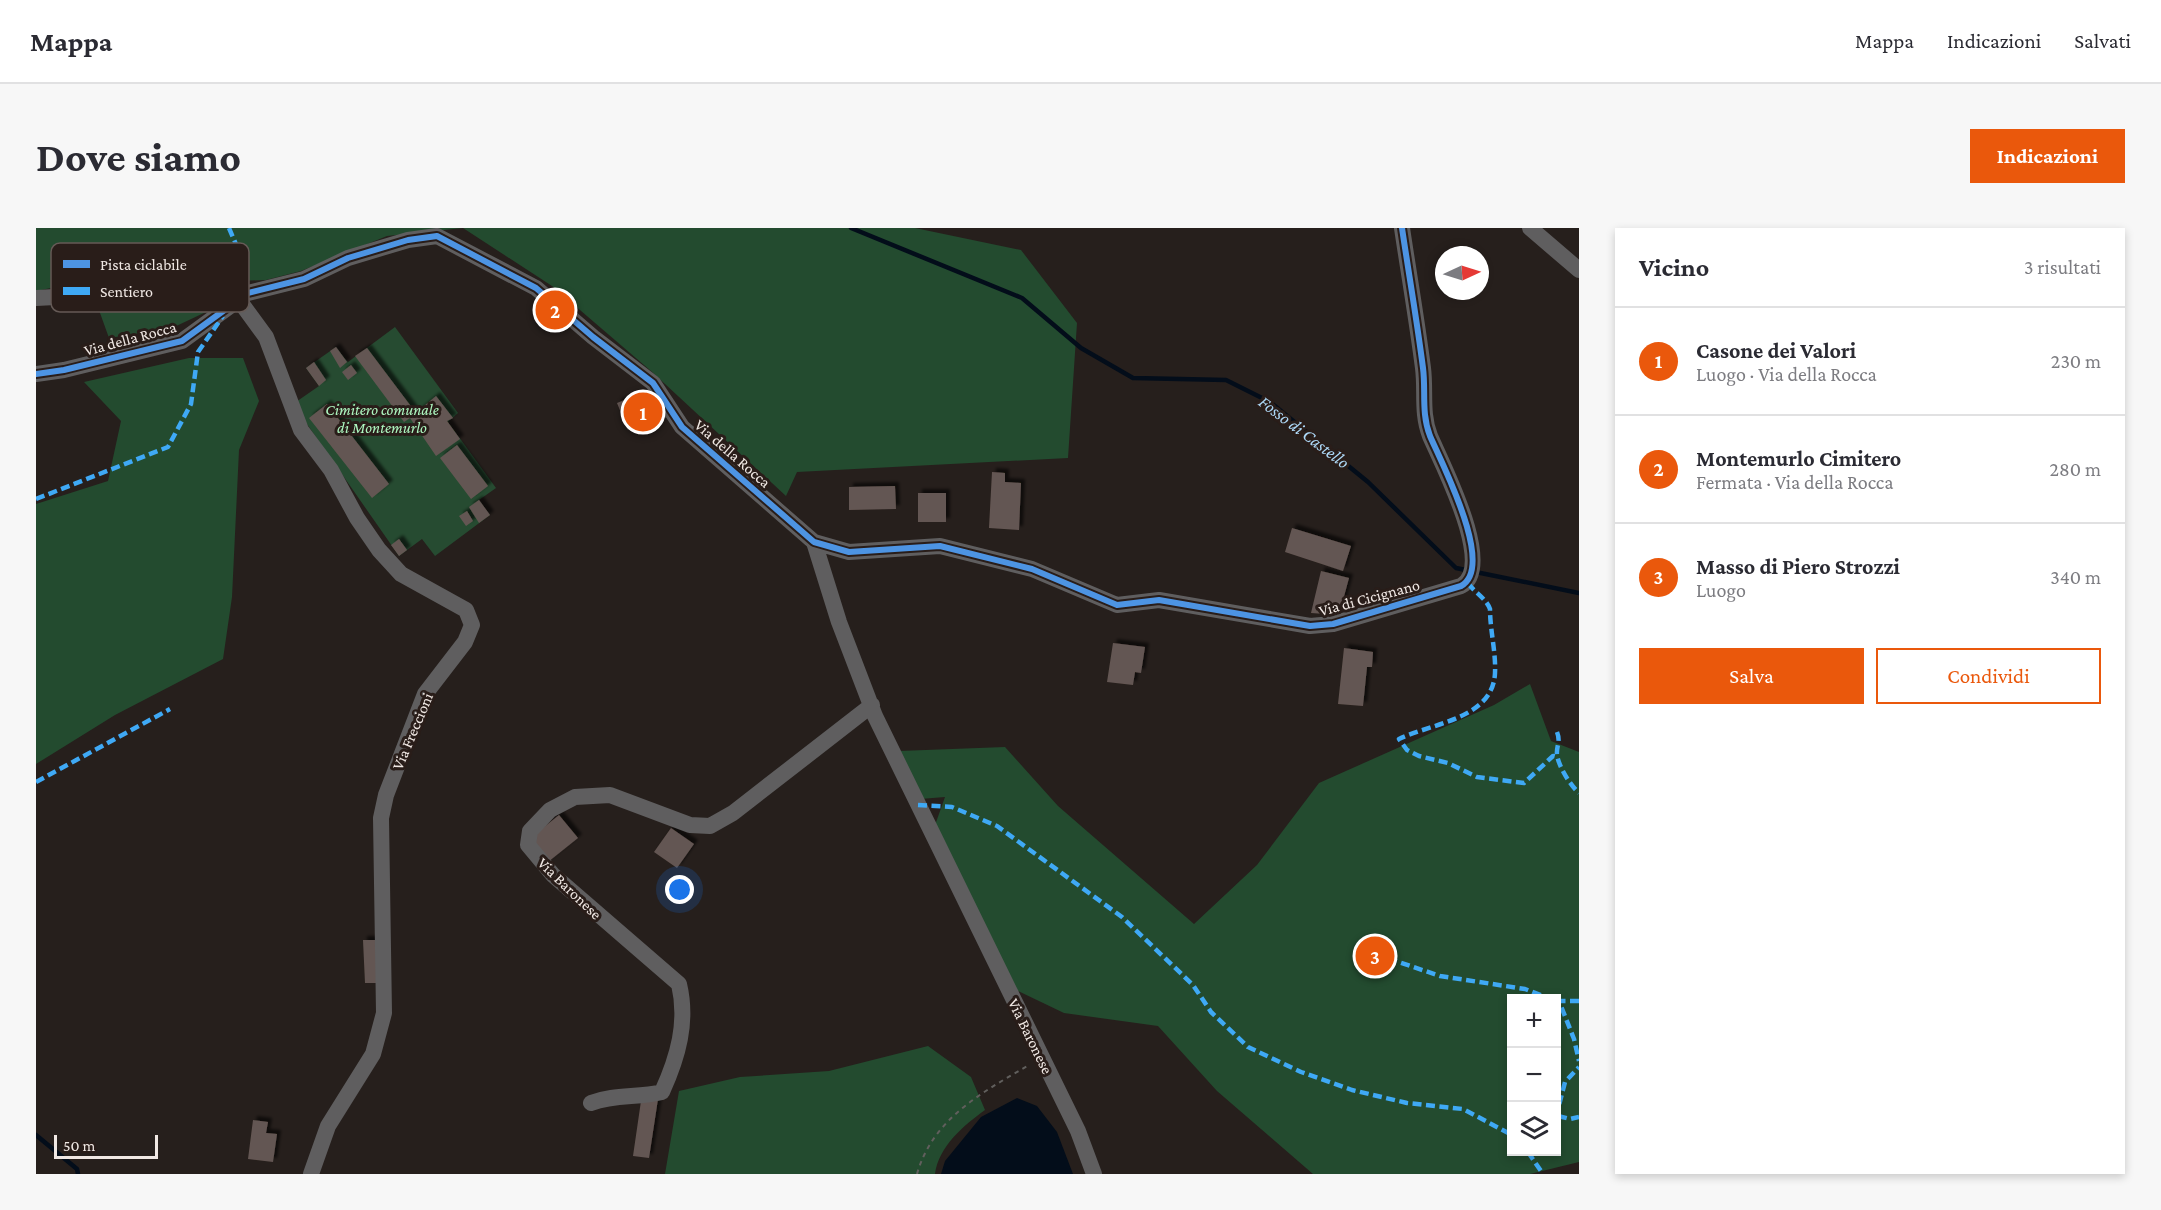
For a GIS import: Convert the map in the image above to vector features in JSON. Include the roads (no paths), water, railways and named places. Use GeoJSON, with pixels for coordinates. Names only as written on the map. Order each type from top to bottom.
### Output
{"type":"FeatureCollection","features":[{"type":"Feature","properties":{"kind":"street","name":"Via di Cicignano"},"geometry":{"type":"LineString","coordinates":[[814,542],[849,552],[940,546],[1032,569],[1117,605],[1159,600],[1310,626],[1333,624],[1468,583],[1474,558],[1463,516],[1428,431],[1423,408],[1424,372],[1402,228]]}},
{"type":"Feature","properties":{"kind":"street"},"geometry":{"type":"LineString","coordinates":[[1530,228],[1579,270]]}},
{"type":"Feature","properties":{"kind":"street","name":"Via della Rocca"},"geometry":{"type":"LineString","coordinates":[[249,293],[304,279],[348,258],[408,240],[437,236],[536,288],[593,337],[653,383],[682,427],[814,542]]}},
{"type":"Feature","properties":{"kind":"street"},"geometry":{"type":"LineString","coordinates":[[36,298],[51,297]]}},
{"type":"Feature","properties":{"kind":"street","name":"Via della Rocca"},"geometry":{"type":"LineString","coordinates":[[36,374],[182,341],[222,312]]}},
{"type":"Feature","properties":{"kind":"street","name":"Via Freccioni"},"geometry":{"type":"LineString","coordinates":[[248,312],[266,337],[301,430],[331,470],[357,518],[379,550],[401,574],[466,610],[472,625],[465,642],[425,694],[386,795],[381,818],[384,1013],[373,1054],[328,1126],[311,1174]]}},
{"type":"Feature","properties":{"kind":"street","name":"Via Baronese"},"geometry":{"type":"LineString","coordinates":[[814,542],[839,622],[872,705],[913,795],[1078,1131],[1094,1174]]}},
{"type":"Feature","properties":{"kind":"street","name":"Via Baronese"},"geometry":{"type":"LineString","coordinates":[[591,1103],[609,1096],[646,1096],[662,1092],[674,1067],[682,1036],[682,997],[679,984],[662,972],[553,875],[528,845],[530,831],[550,810],[575,797],[610,795],[690,825],[710,826],[732,813],[872,705]]}},
{"type":"Feature","properties":{"kind":"water"},"geometry":{"type":"Polygon","coordinates":[[[1017,1098],[1037,1106],[1057,1132],[1073,1174],[941,1174],[945,1161],[981,1117],[1017,1098]]]}},
{"type":"Feature","properties":{"kind":"waterway","name":"Fosso di Castello"},"geometry":{"type":"LineString","coordinates":[[851,228],[1022,298],[1081,348],[1133,378],[1226,380],[1270,402],[1368,482],[1456,568],[1579,593]]}},
{"type":"Feature","properties":{"kind":"waterway"},"geometry":{"type":"LineString","coordinates":[[36,1135],[77,1169],[78,1174]]}},
{"type":"Feature","properties":{"kind":"place","name":"Montemurlo Cimitero"},"geometry":{"type":"Point","coordinates":[555,310]}},
{"type":"Feature","properties":{"kind":"place","name":"Casone dei Valori"},"geometry":{"type":"Point","coordinates":[643,412]}},
{"type":"Feature","properties":{"kind":"place","name":"Masso di Piero Strozzi"},"geometry":{"type":"Point","coordinates":[1375,956]}},
{"type":"Feature","properties":{"kind":"park label","name":"Cimitero comunale di Montemurlo"},"geometry":{"type":"Point","coordinates":[382,418]}}]}
